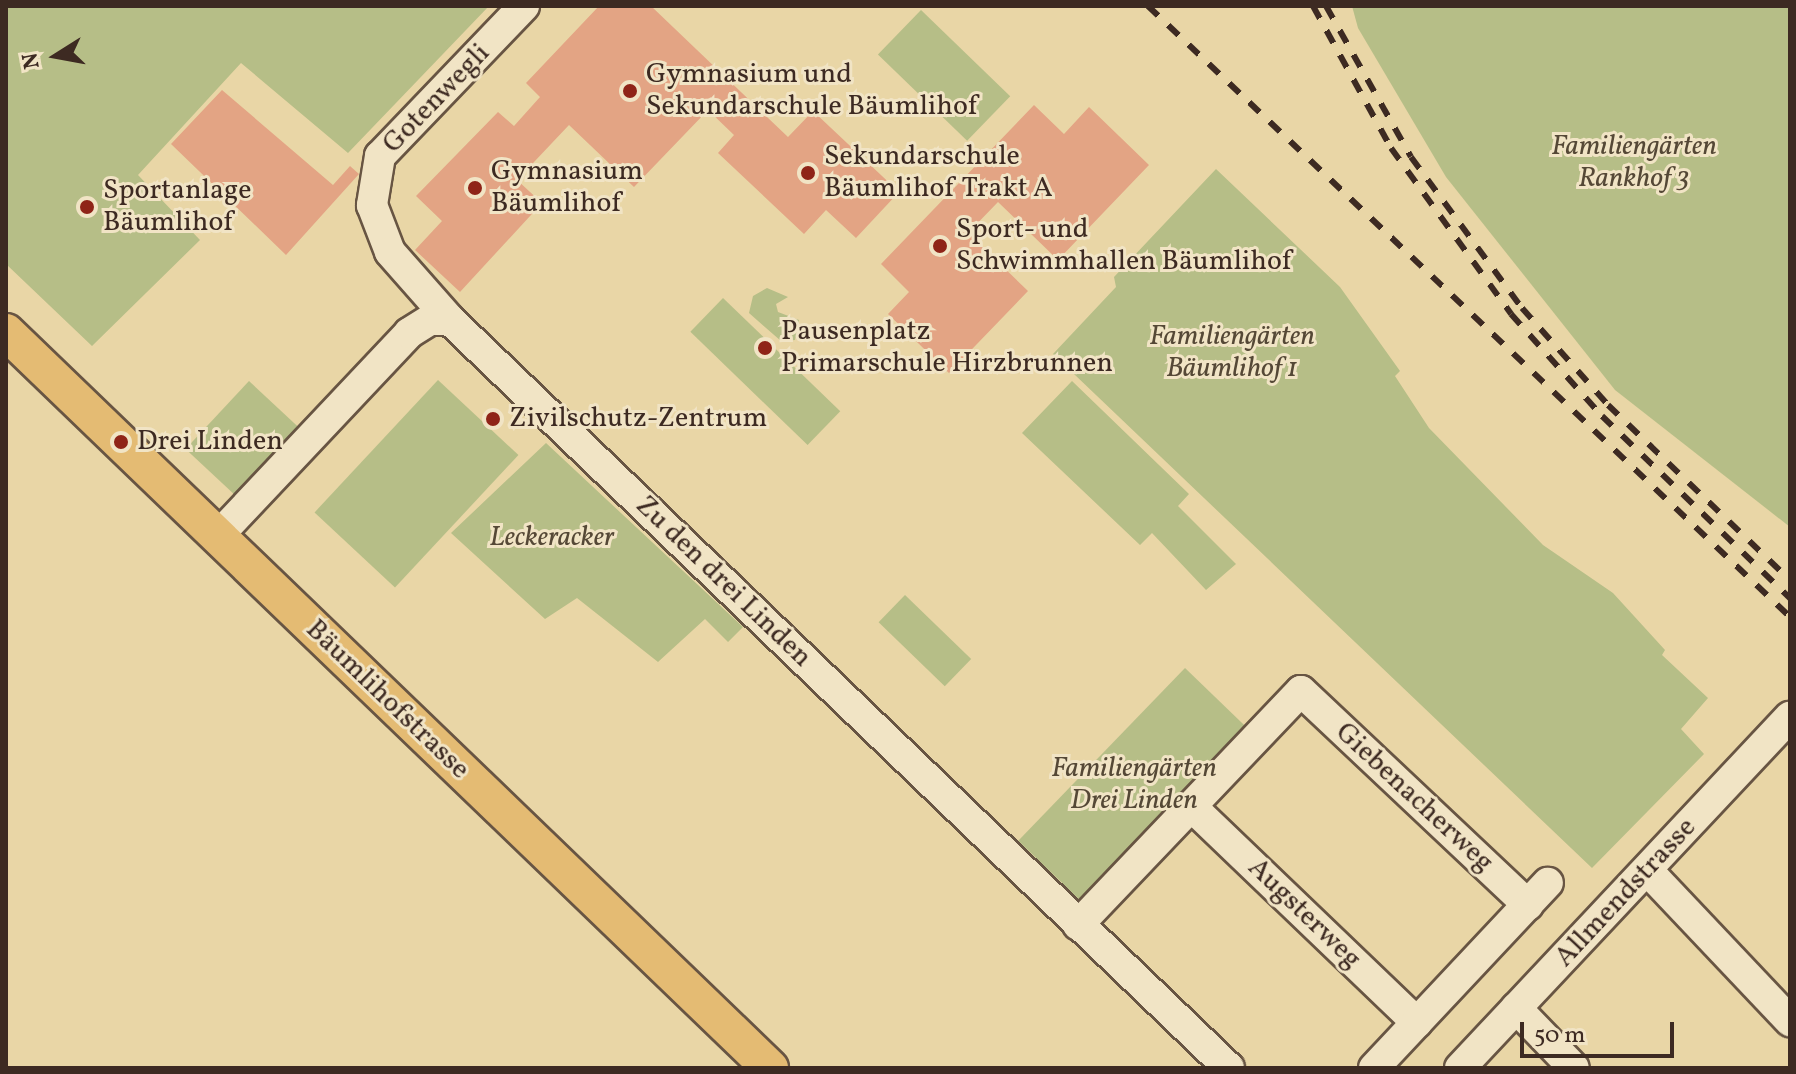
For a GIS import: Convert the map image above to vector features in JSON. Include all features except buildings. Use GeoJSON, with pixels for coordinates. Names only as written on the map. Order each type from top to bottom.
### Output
{"type":"FeatureCollection","features":[{"type":"Feature","properties":{"kind":"main road","name":"Bäumlihofstrasse"},"geometry":{"type":"LineString","coordinates":[[6,332],[770,1068]]}},
{"type":"Feature","properties":{"kind":"street","name":"Gotenwegli"},"geometry":{"type":"LineString","coordinates":[[450,320],[376,230],[372,205],[377,162],[524,6]]}},
{"type":"Feature","properties":{"kind":"street"},"geometry":{"type":"LineString","coordinates":[[217,537],[409,333],[430,320],[450,320]]}},
{"type":"Feature","properties":{"kind":"street","name":"Zu den drei Linden"},"geometry":{"type":"LineString","coordinates":[[450,320],[1229,1068]]}},
{"type":"Feature","properties":{"kind":"street","name":"Giebenacherweg"},"geometry":{"type":"LineString","coordinates":[[1191,806],[1301,691],[1538,894],[1417,1023]]}},
{"type":"Feature","properties":{"kind":"street","name":"Allmendstrasse"},"geometry":{"type":"LineString","coordinates":[[1460,1068],[1790,717]]}},
{"type":"Feature","properties":{"kind":"street"},"geometry":{"type":"LineString","coordinates":[[1078,925],[1191,806]]}},
{"type":"Feature","properties":{"kind":"street","name":"Augsterweg"},"geometry":{"type":"LineString","coordinates":[[1191,806],[1417,1023]]}},
{"type":"Feature","properties":{"kind":"street"},"geometry":{"type":"LineString","coordinates":[[1648,871],[1790,1021]]}},
{"type":"Feature","properties":{"kind":"street"},"geometry":{"type":"LineString","coordinates":[[1516,1008],[1574,1068]]}},
{"type":"Feature","properties":{"kind":"street"},"geometry":{"type":"LineString","coordinates":[[1374,1068],[1417,1023]]}},
{"type":"Feature","properties":{"kind":"green space","name":"Sportanlage Bäumlihof"},"geometry":{"type":"Polygon","coordinates":[[[6,6],[489,6],[348,153],[241,63],[138,175],[200,240],[92,346],[6,264],[6,6]]]}},
{"type":"Feature","properties":{"kind":"green space","name":"Familiengärten Rankhof 3"},"geometry":{"type":"Polygon","coordinates":[[[1352,6],[1790,6],[1790,527],[1615,390],[1446,177],[1358,28],[1352,6]]]}},
{"type":"Feature","properties":{"kind":"green space"},"geometry":{"type":"Polygon","coordinates":[[[921,10],[1010,96],[967,141],[878,55],[921,10]]]}},
{"type":"Feature","properties":{"kind":"green space","name":"Familiengärten Bäumlihof 1"},"geometry":{"type":"Polygon","coordinates":[[[1216,169],[1340,287],[1400,371],[1395,376],[1429,428],[1543,545],[1613,593],[1665,650],[1662,655],[1708,698],[1681,729],[1704,754],[1592,868],[1053,354],[1116,287],[1114,277],[1216,169]]]}},
{"type":"Feature","properties":{"kind":"green space"},"geometry":{"type":"Polygon","coordinates":[[[767,288],[788,297],[776,304],[778,312],[799,320],[795,340],[781,341],[749,313],[753,296],[767,288]]]}},
{"type":"Feature","properties":{"kind":"green space"},"geometry":{"type":"Polygon","coordinates":[[[723,298],[840,411],[808,445],[690,332],[723,298]]]}},
{"type":"Feature","properties":{"kind":"green space"},"geometry":{"type":"Polygon","coordinates":[[[438,380],[518,455],[395,587],[315,512],[438,380]]]}},
{"type":"Feature","properties":{"kind":"green space"},"geometry":{"type":"Polygon","coordinates":[[[249,381],[300,429],[237,497],[186,449],[249,381]]]}},
{"type":"Feature","properties":{"kind":"green space"},"geometry":{"type":"Polygon","coordinates":[[[1072,381],[1189,494],[1178,506],[1236,564],[1206,590],[1152,533],[1140,545],[1022,433],[1072,381]]]}},
{"type":"Feature","properties":{"kind":"green space","name":"Leckeracker"},"geometry":{"type":"Polygon","coordinates":[[[546,443],[743,627],[728,642],[705,619],[658,662],[577,598],[545,619],[451,533],[546,443]]]}},
{"type":"Feature","properties":{"kind":"green space"},"geometry":{"type":"Polygon","coordinates":[[[905,595],[971,659],[945,686],[879,622],[905,595]]]}},
{"type":"Feature","properties":{"kind":"green space","name":"Familiengärten Drei Linden"},"geometry":{"type":"Polygon","coordinates":[[[1185,668],[1249,730],[1082,902],[1018,841],[1185,668]]]}},
{"type":"Feature","properties":{"kind":"railway"},"geometry":{"type":"LineString","coordinates":[[1148,6],[1790,617]]}},
{"type":"Feature","properties":{"kind":"railway"},"geometry":{"type":"LineString","coordinates":[[1313,6],[1391,148],[1511,314],[1602,416],[1790,598]]}},
{"type":"Feature","properties":{"kind":"railway"},"geometry":{"type":"LineString","coordinates":[[1326,6],[1411,157],[1522,308],[1608,405],[1790,580]]}},
{"type":"Feature","properties":{"kind":"place","name":"Gymnasium und Sekundarschule Bäumlihof"},"geometry":{"type":"Point","coordinates":[630,91]}},
{"type":"Feature","properties":{"kind":"place","name":"Sekundarschule Bäumlihof Trakt A"},"geometry":{"type":"Point","coordinates":[808,173]}},
{"type":"Feature","properties":{"kind":"place","name":"Gymnasium Bäumlihof"},"geometry":{"type":"Point","coordinates":[475,188]}},
{"type":"Feature","properties":{"kind":"place","name":"Sportanlage Bäumlihof"},"geometry":{"type":"Point","coordinates":[87,207]}},
{"type":"Feature","properties":{"kind":"place","name":"Sport- und Schwimmhallen Bäumlihof"},"geometry":{"type":"Point","coordinates":[940,246]}},
{"type":"Feature","properties":{"kind":"place","name":"Pausenplatz Primarschule Hirzbrunnen"},"geometry":{"type":"Point","coordinates":[765,348]}},
{"type":"Feature","properties":{"kind":"place","name":"Zivilschutz-Zentrum"},"geometry":{"type":"Point","coordinates":[493,419]}},
{"type":"Feature","properties":{"kind":"place","name":"Drei Linden"},"geometry":{"type":"Point","coordinates":[121,442]}}]}
